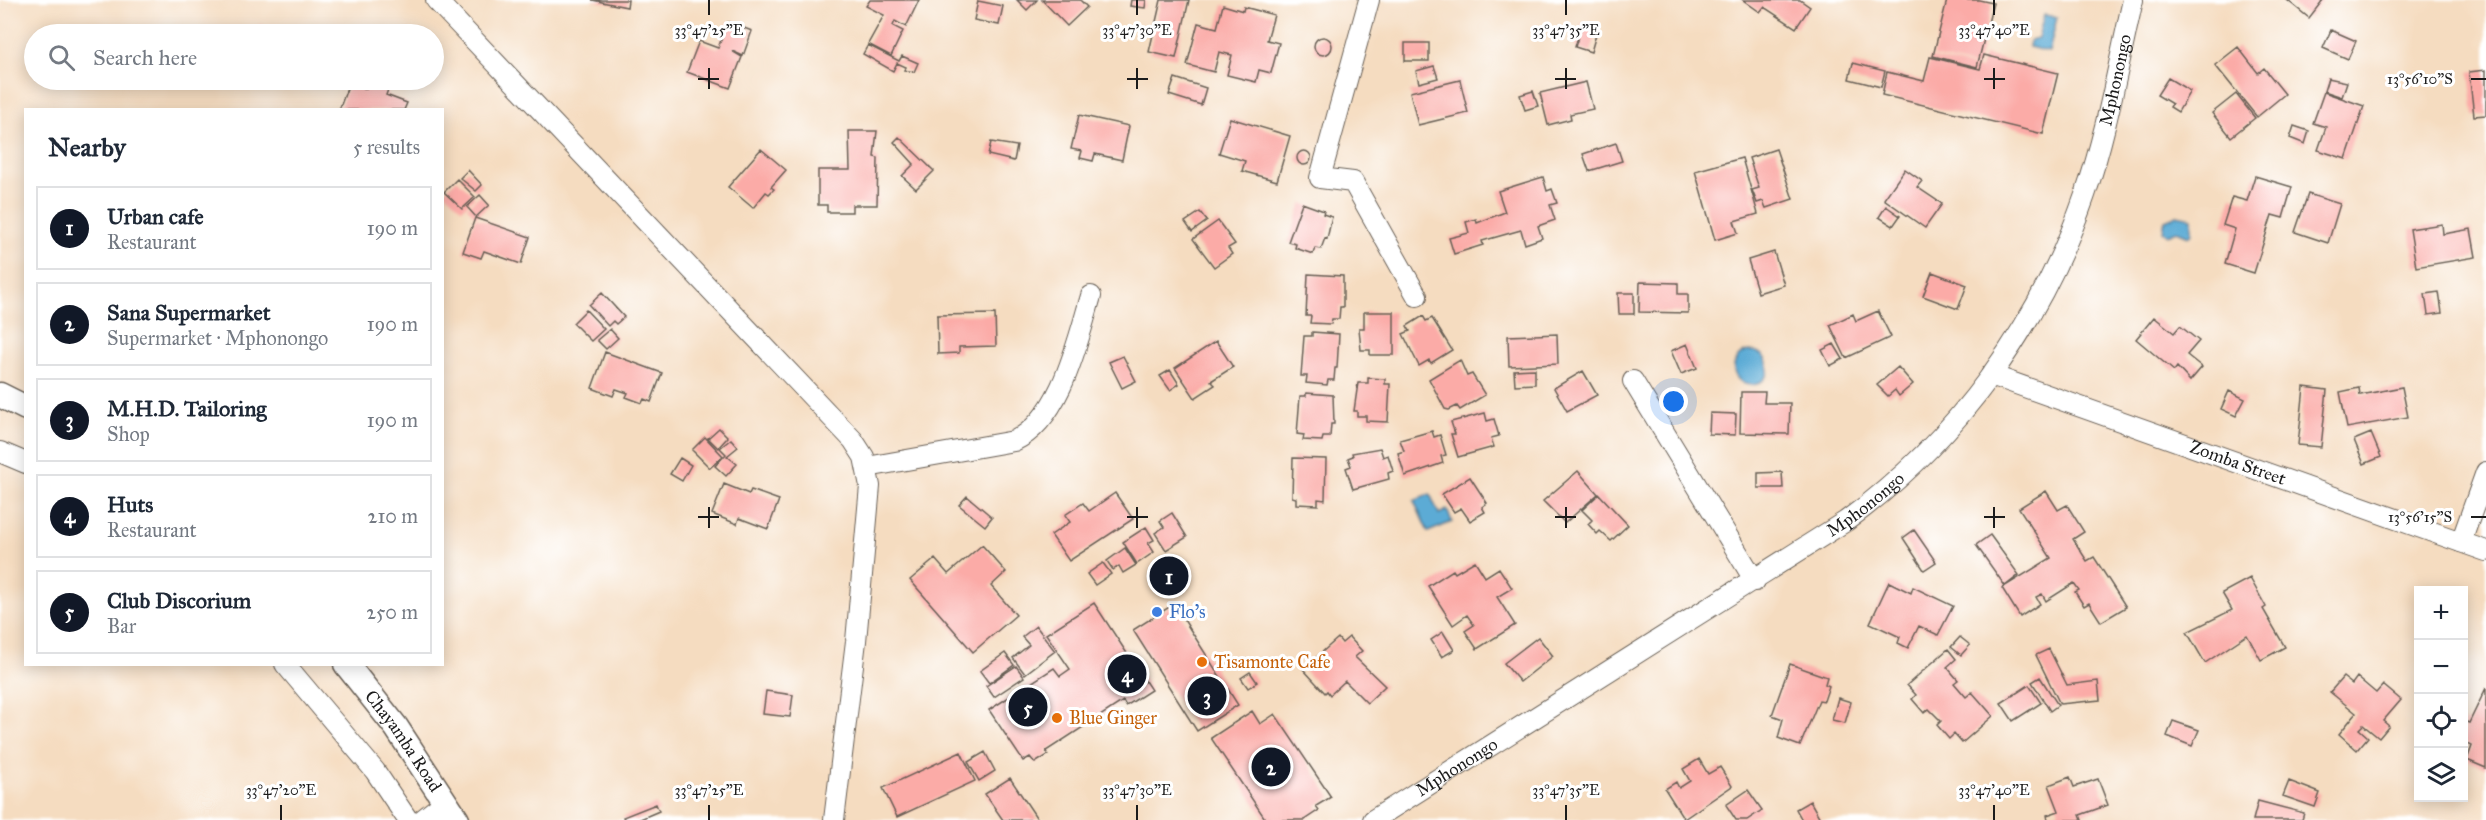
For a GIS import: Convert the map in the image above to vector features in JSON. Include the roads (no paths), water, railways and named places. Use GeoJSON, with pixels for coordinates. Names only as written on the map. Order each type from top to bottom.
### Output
{"type":"FeatureCollection","features":[{"type":"Feature","properties":{"kind":"main road"},"geometry":{"type":"LineString","coordinates":[[0,395],[24,407]]}},
{"type":"Feature","properties":{"kind":"main road","name":"Chayamba Road"},"geometry":{"type":"LineString","coordinates":[[348,666],[396,727],[451,811]]}},
{"type":"Feature","properties":{"kind":"street"},"geometry":{"type":"LineString","coordinates":[[436,0],[853,440],[867,467],[870,486],[856,641],[834,820]]}},
{"type":"Feature","properties":{"kind":"street"},"geometry":{"type":"LineString","coordinates":[[1369,0],[1320,178],[1353,183],[1417,296]]}},
{"type":"Feature","properties":{"kind":"street","name":"Mphonongo"},"geometry":{"type":"LineString","coordinates":[[1373,820],[1755,581],[1877,499],[1908,472],[1957,419],[1991,375],[2030,319],[2060,260],[2085,194],[2133,0]]}},
{"type":"Feature","properties":{"kind":"street"},"geometry":{"type":"LineString","coordinates":[[867,467],[1014,441],[1025,436],[1046,415],[1070,365],[1092,297]]}},
{"type":"Feature","properties":{"kind":"street","name":"Zomba Street"},"geometry":{"type":"LineString","coordinates":[[1991,375],[2486,551]]}},
{"type":"Feature","properties":{"kind":"street"},"geometry":{"type":"LineString","coordinates":[[1633,381],[1755,581]]}},
{"type":"Feature","properties":{"kind":"street"},"geometry":{"type":"LineString","coordinates":[[0,452],[24,462]]}},
{"type":"Feature","properties":{"kind":"street"},"geometry":{"type":"LineString","coordinates":[[2461,542],[2486,472]]}},
{"type":"Feature","properties":{"kind":"street"},"geometry":{"type":"LineString","coordinates":[[287,666],[375,771],[408,820]]}},
{"type":"Feature","properties":{"kind":"street"},"geometry":{"type":"LineString","coordinates":[[423,820],[451,811]]}},
{"type":"Feature","properties":{"kind":"water"},"geometry":{"type":"Polygon","coordinates":[[[2044,15],[2057,17],[2049,52],[2029,47],[2030,40],[2038,38],[2044,15]]]}},
{"type":"Feature","properties":{"kind":"water"},"geometry":{"type":"Polygon","coordinates":[[[2177,215],[2192,218],[2192,233],[2189,236],[2177,231],[2168,235],[2163,231],[2165,220],[2177,215]]]}},
{"type":"Feature","properties":{"kind":"water"},"geometry":{"type":"Polygon","coordinates":[[[1751,351],[1763,356],[1768,368],[1763,380],[1751,385],[1739,380],[1734,368],[1739,356],[1751,351]]]}},
{"type":"Feature","properties":{"kind":"water"},"geometry":{"type":"Polygon","coordinates":[[[1430,494],[1439,514],[1447,510],[1452,522],[1428,532],[1414,501],[1430,494]]]}},
{"type":"Feature","properties":{"kind":"place","name":"Urban cafe"},"geometry":{"type":"Point","coordinates":[1169,576]}},
{"type":"Feature","properties":{"kind":"place","name":"Flo's"},"geometry":{"type":"Point","coordinates":[1157,612]}},
{"type":"Feature","properties":{"kind":"place","name":"Tisamonte Cafe"},"geometry":{"type":"Point","coordinates":[1202,662]}},
{"type":"Feature","properties":{"kind":"place","name":"Huts"},"geometry":{"type":"Point","coordinates":[1127,674]}},
{"type":"Feature","properties":{"kind":"place","name":"M.H.D. Tailoring"},"geometry":{"type":"Point","coordinates":[1207,696]}},
{"type":"Feature","properties":{"kind":"place","name":"Club Discorium"},"geometry":{"type":"Point","coordinates":[1028,707]}},
{"type":"Feature","properties":{"kind":"place","name":"Blue Ginger"},"geometry":{"type":"Point","coordinates":[1057,718]}},
{"type":"Feature","properties":{"kind":"place","name":"Sana Supermarket"},"geometry":{"type":"Point","coordinates":[1271,767]}}]}
